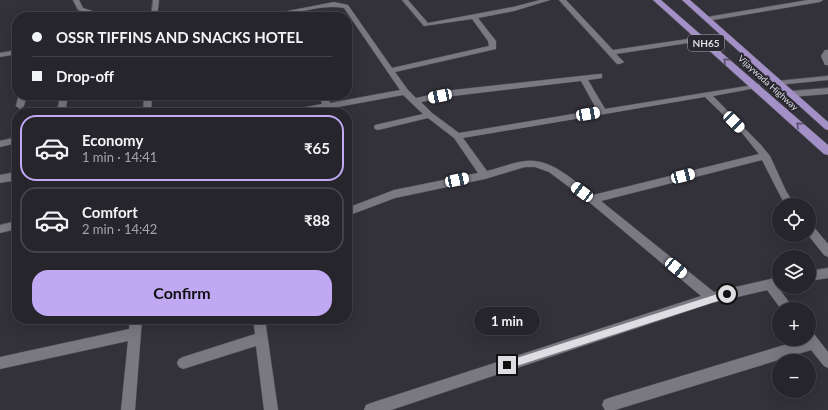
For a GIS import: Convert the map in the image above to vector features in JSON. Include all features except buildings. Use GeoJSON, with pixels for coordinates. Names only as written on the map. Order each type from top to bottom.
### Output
{"type":"FeatureCollection","features":[{"type":"Feature","properties":{"kind":"highway","name":"Vijaywada Highway"},"geometry":{"type":"LineString","coordinates":[[657,0],[828,151]]}},
{"type":"Feature","properties":{"kind":"highway","name":"Vijaywada Highway"},"geometry":{"type":"LineString","coordinates":[[686,0],[777,83],[828,127]]}},
{"type":"Feature","properties":{"kind":"street"},"geometry":{"type":"LineString","coordinates":[[76,0],[80,9],[90,12]]}},
{"type":"Feature","properties":{"kind":"street"},"geometry":{"type":"LineString","coordinates":[[155,12],[156,0]]}},
{"type":"Feature","properties":{"kind":"street"},"geometry":{"type":"LineString","coordinates":[[405,0],[426,25],[547,0]]}},
{"type":"Feature","properties":{"kind":"street"},"geometry":{"type":"LineString","coordinates":[[562,0],[620,62]]}},
{"type":"Feature","properties":{"kind":"street"},"geometry":{"type":"LineString","coordinates":[[707,19],[820,0]]}},
{"type":"Feature","properties":{"kind":"street"},"geometry":{"type":"LineString","coordinates":[[289,12],[333,2],[349,8],[352,12]]}},
{"type":"Feature","properties":{"kind":"street"},"geometry":{"type":"LineString","coordinates":[[352,12],[406,92],[429,115],[457,136],[484,175]]}},
{"type":"Feature","properties":{"kind":"street"},"geometry":{"type":"LineString","coordinates":[[392,70],[493,47],[492,41],[473,16]]}},
{"type":"Feature","properties":{"kind":"street"},"geometry":{"type":"LineString","coordinates":[[612,52],[701,39]]}},
{"type":"Feature","properties":{"kind":"street"},"geometry":{"type":"LineString","coordinates":[[828,52],[825,56],[828,63]]}},
{"type":"Feature","properties":{"kind":"street"},"geometry":{"type":"LineString","coordinates":[[0,55],[12,53]]}},
{"type":"Feature","properties":{"kind":"street"},"geometry":{"type":"LineString","coordinates":[[414,101],[453,93],[599,76]]}},
{"type":"Feature","properties":{"kind":"street"},"geometry":{"type":"LineString","coordinates":[[583,78],[602,111]]}},
{"type":"Feature","properties":{"kind":"street"},"geometry":{"type":"LineString","coordinates":[[777,83],[828,78]]}},
{"type":"Feature","properties":{"kind":"street"},"geometry":{"type":"LineString","coordinates":[[457,136],[756,86]]}},
{"type":"Feature","properties":{"kind":"street"},"geometry":{"type":"LineString","coordinates":[[790,94],[828,91]]}},
{"type":"Feature","properties":{"kind":"street"},"geometry":{"type":"LineString","coordinates":[[316,108],[406,92]]}},
{"type":"Feature","properties":{"kind":"street"},"geometry":{"type":"LineString","coordinates":[[707,94],[752,140],[765,156],[784,198]]}},
{"type":"Feature","properties":{"kind":"street"},"geometry":{"type":"LineString","coordinates":[[20,106],[22,100]]}},
{"type":"Feature","properties":{"kind":"street"},"geometry":{"type":"LineString","coordinates":[[325,100],[327,106]]}},
{"type":"Feature","properties":{"kind":"street"},"geometry":{"type":"LineString","coordinates":[[378,127],[429,115]]}},
{"type":"Feature","properties":{"kind":"street"},"geometry":{"type":"LineString","coordinates":[[0,144],[12,141]]}},
{"type":"Feature","properties":{"kind":"street"},"geometry":{"type":"LineString","coordinates":[[592,199],[765,156]]}},
{"type":"Feature","properties":{"kind":"street"},"geometry":{"type":"LineString","coordinates":[[352,210],[394,194],[484,175],[525,164],[535,164],[552,170],[592,199],[712,298]]}},
{"type":"Feature","properties":{"kind":"street"},"geometry":{"type":"LineString","coordinates":[[0,179],[12,177]]}},
{"type":"Feature","properties":{"kind":"street"},"geometry":{"type":"LineString","coordinates":[[0,229],[12,226]]}},
{"type":"Feature","properties":{"kind":"street"},"geometry":{"type":"LineString","coordinates":[[816,237],[828,252]]}},
{"type":"Feature","properties":{"kind":"street"},"geometry":{"type":"LineString","coordinates":[[816,275],[828,273]]}},
{"type":"Feature","properties":{"kind":"street"},"geometry":{"type":"LineString","coordinates":[[371,410],[390,406],[712,298],[772,283]]}},
{"type":"Feature","properties":{"kind":"street"},"geometry":{"type":"LineString","coordinates":[[128,410],[136,324]]}},
{"type":"Feature","properties":{"kind":"street"},"geometry":{"type":"LineString","coordinates":[[260,324],[271,410]]}},
{"type":"Feature","properties":{"kind":"street"},"geometry":{"type":"LineString","coordinates":[[0,363],[135,334]]}},
{"type":"Feature","properties":{"kind":"street"},"geometry":{"type":"LineString","coordinates":[[183,363],[262,338]]}},
{"type":"Feature","properties":{"kind":"street"},"geometry":{"type":"LineString","coordinates":[[609,405],[792,346]]}},
{"type":"Feature","properties":{"kind":"street"},"geometry":{"type":"LineString","coordinates":[[816,346],[828,362]]}},
{"type":"Feature","properties":{"kind":"route"},"geometry":{"type":"LineString","coordinates":[[507,365],[727,294]]}}]}
